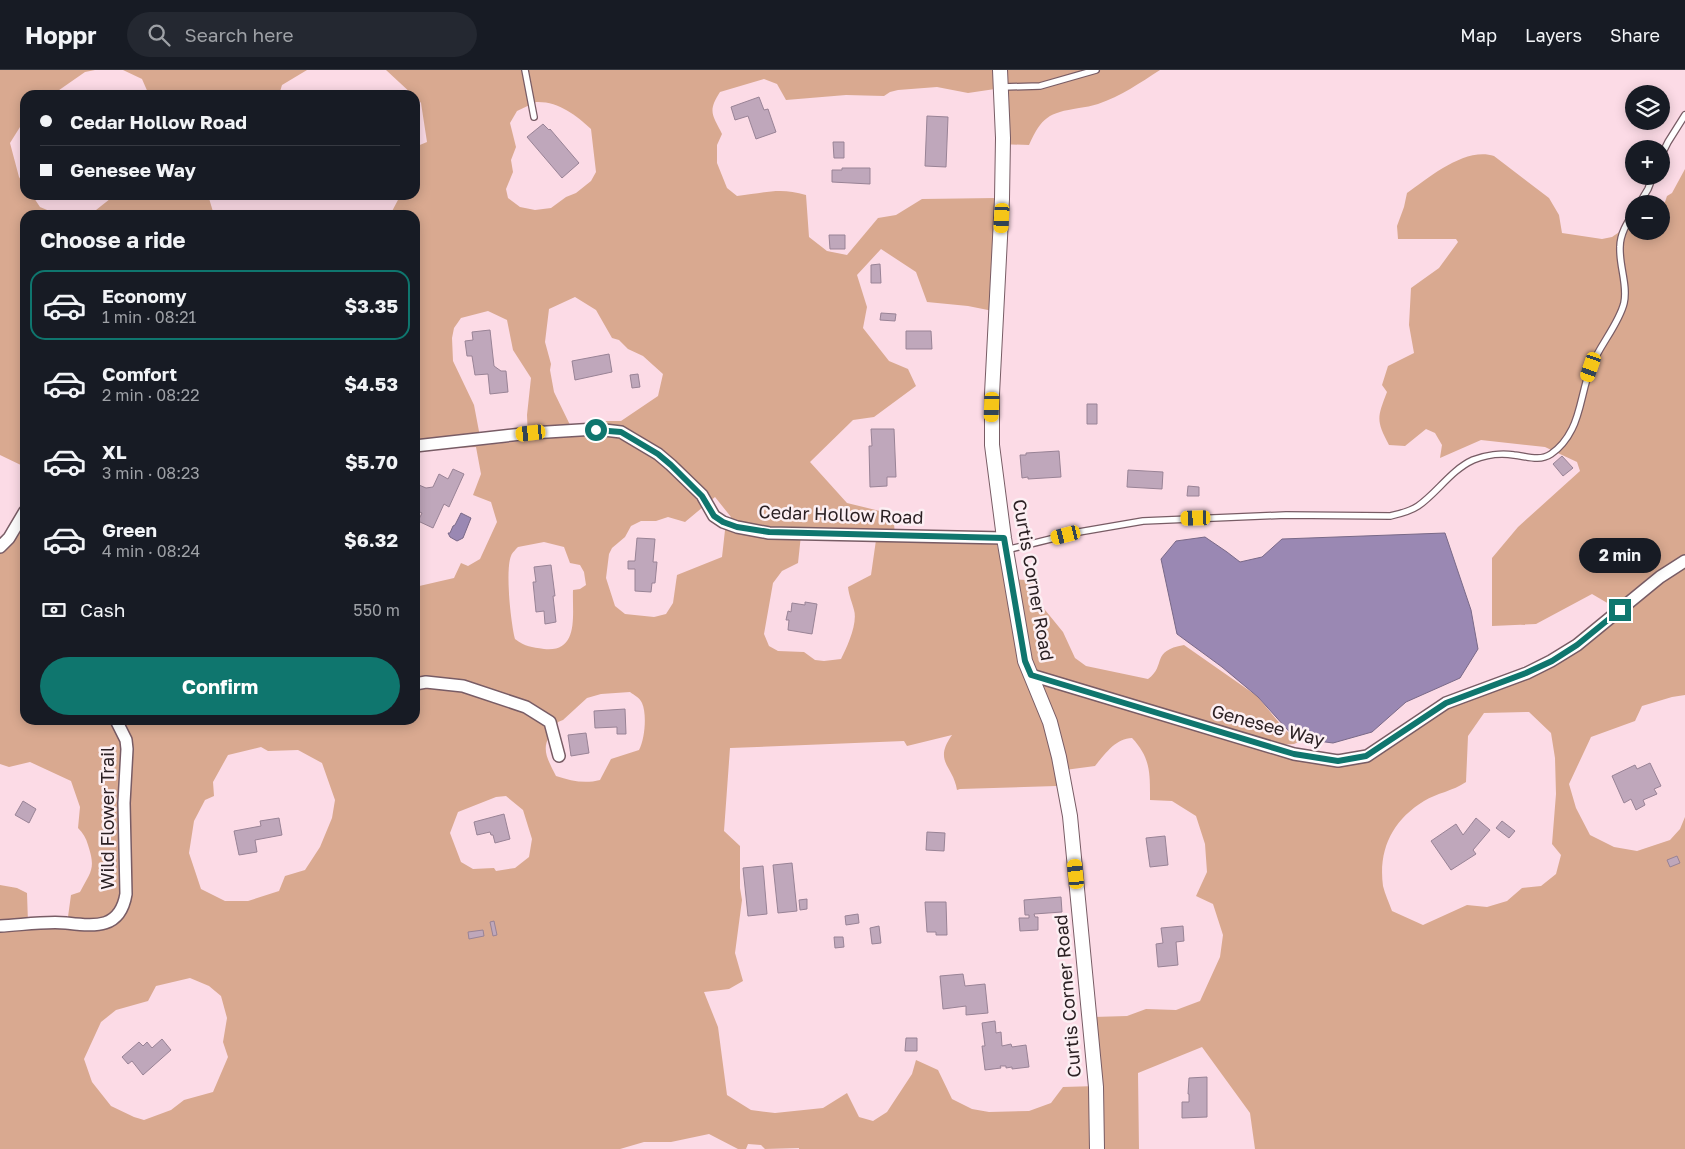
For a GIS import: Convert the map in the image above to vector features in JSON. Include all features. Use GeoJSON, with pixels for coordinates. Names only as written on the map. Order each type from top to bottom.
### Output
{"type":"FeatureCollection","features":[{"type":"Feature","properties":{"kind":"street","name":"Curtis Corner Road"},"geometry":{"type":"LineString","coordinates":[[1000,70],[1002,87],[1002,198],[991,419],[992,445],[1005,544],[1025,661],[1050,722],[1060,757],[1070,816],[1096,1087],[1097,1149]]}},
{"type":"Feature","properties":{"kind":"street","name":"Cedar Hollow Road"},"geometry":{"type":"LineString","coordinates":[[420,445],[531,433],[596,430],[621,432],[658,454],[702,496],[714,516],[723,522],[737,527],[769,532],[1005,544]]}},
{"type":"Feature","properties":{"kind":"street"},"geometry":{"type":"LineString","coordinates":[[0,547],[9,538],[20,519]]}},
{"type":"Feature","properties":{"kind":"street","name":"Genesee Way"},"geometry":{"type":"LineString","coordinates":[[1031,675],[1294,754],[1327,760],[1348,760],[1366,756],[1446,703],[1526,673],[1552,661],[1577,645],[1660,576],[1685,561]]}},
{"type":"Feature","properties":{"kind":"street"},"geometry":{"type":"LineString","coordinates":[[420,683],[426,682],[462,686],[526,707],[550,722],[559,756]]}},
{"type":"Feature","properties":{"kind":"street","name":"Wild Flower Trail"},"geometry":{"type":"LineString","coordinates":[[0,926],[67,923],[85,926],[103,924],[111,921],[121,910],[126,894],[124,803],[128,758],[126,740],[118,725]]}},
{"type":"Feature","properties":{"kind":"lane"},"geometry":{"type":"LineString","coordinates":[[525,70],[534,116]]}},
{"type":"Feature","properties":{"kind":"lane"},"geometry":{"type":"LineString","coordinates":[[1002,87],[1040,86],[1096,70]]}},
{"type":"Feature","properties":{"kind":"lane"},"geometry":{"type":"LineString","coordinates":[[1669,140],[1685,114]]}},
{"type":"Feature","properties":{"kind":"lane"},"geometry":{"type":"LineString","coordinates":[[1005,544],[1143,521],[1286,515],[1390,516],[1403,513],[1417,506],[1461,468],[1474,460],[1493,455],[1513,454],[1540,458],[1549,456],[1566,440],[1574,426],[1591,367],[1620,314],[1624,302],[1620,246],[1625,228]]}},
{"type":"Feature","properties":{"kind":"shaded area"},"geometry":{"type":"Polygon","coordinates":[[[0,70],[95,70],[85,72],[59,90],[20,90],[20,127],[10,143],[20,178],[20,200],[35,200],[40,207],[47,210],[20,210],[20,465],[0,455],[0,70]]]}},
{"type":"Feature","properties":{"kind":"shaded area"},"geometry":{"type":"Polygon","coordinates":[[[123,70],[307,70],[282,85],[280,90],[147,90],[142,79],[123,70]]]}},
{"type":"Feature","properties":{"kind":"shaded area"},"geometry":{"type":"Polygon","coordinates":[[[386,70],[1160,70],[1130,89],[1106,101],[1060,112],[1047,118],[1038,128],[1029,145],[998,144],[995,89],[968,93],[937,87],[898,90],[884,96],[846,95],[786,100],[777,84],[764,79],[720,92],[716,99],[713,113],[722,134],[717,145],[717,163],[727,188],[737,196],[780,191],[806,195],[809,237],[827,251],[847,255],[878,218],[896,215],[922,199],[996,198],[993,311],[968,306],[927,302],[916,272],[881,249],[857,275],[867,307],[863,328],[889,361],[908,369],[916,386],[874,417],[853,420],[810,462],[847,503],[888,513],[894,523],[895,537],[897,539],[997,544],[1005,579],[1028,580],[1034,577],[1041,605],[1063,632],[1075,658],[1086,666],[1148,679],[1154,674],[1160,659],[1167,651],[1184,645],[1257,696],[1286,731],[1305,739],[1294,744],[1279,745],[1347,761],[1450,702],[1513,679],[1621,611],[1592,594],[1536,624],[1492,626],[1492,558],[1518,527],[1580,471],[1577,462],[1545,447],[1481,440],[1440,458],[1442,445],[1435,433],[1426,429],[1405,446],[1389,445],[1379,419],[1387,392],[1382,385],[1388,366],[1414,353],[1409,325],[1411,288],[1439,268],[1458,242],[1456,239],[1398,239],[1397,226],[1407,193],[1448,165],[1471,156],[1483,154],[1494,156],[1549,198],[1559,215],[1562,233],[1602,239],[1612,237],[1625,228],[1625,240],[1670,240],[1669,195],[1672,193],[1685,169],[1685,695],[1642,706],[1635,721],[1591,737],[1569,784],[1576,808],[1590,835],[1614,847],[1637,851],[1670,840],[1680,829],[1685,817],[1685,1149],[1255,1149],[1250,1113],[1202,1047],[1138,1073],[1139,1149],[765,1149],[761,1145],[748,1144],[746,1149],[738,1149],[709,1134],[671,1142],[644,1142],[620,1149],[0,1149],[0,885],[17,888],[27,893],[28,923],[67,924],[71,895],[80,892],[91,870],[92,860],[87,842],[78,828],[80,807],[71,781],[30,762],[9,767],[0,764],[0,552],[20,522],[20,725],[420,725],[420,586],[454,578],[461,563],[468,566],[480,559],[497,522],[491,502],[473,495],[481,474],[476,447],[420,450],[420,210],[393,210],[398,200],[420,200],[420,145],[427,142],[420,102],[420,90],[408,90],[386,70]],[[536,102],[517,111],[510,123],[516,147],[511,160],[513,172],[506,189],[508,198],[520,207],[535,210],[551,208],[566,197],[576,193],[591,181],[596,172],[591,129],[573,114],[559,106],[536,102]],[[575,297],[549,309],[545,342],[551,364],[550,370],[554,392],[575,432],[603,421],[621,421],[658,396],[663,374],[643,356],[628,349],[619,340],[612,338],[596,310],[575,297]],[[488,311],[461,318],[454,328],[452,338],[453,361],[474,405],[481,442],[483,445],[522,441],[528,438],[527,415],[531,378],[513,350],[507,320],[488,311]],[[715,497],[685,522],[668,517],[656,521],[641,521],[631,526],[625,537],[612,548],[609,554],[606,578],[615,606],[625,614],[654,617],[666,614],[673,603],[677,575],[722,557],[725,530],[731,517],[715,497]],[[801,535],[798,563],[782,571],[773,583],[764,634],[769,646],[778,651],[804,652],[815,660],[841,659],[851,635],[855,615],[848,587],[871,575],[876,540],[801,535]],[[544,542],[518,547],[511,556],[509,563],[510,610],[515,639],[522,644],[532,647],[556,649],[564,645],[572,630],[573,590],[580,589],[586,585],[584,572],[580,565],[570,563],[564,547],[544,542]],[[630,692],[601,694],[587,698],[563,720],[558,722],[546,743],[546,754],[556,776],[589,782],[600,780],[611,759],[639,750],[644,733],[644,708],[638,698],[630,692]],[[1529,712],[1484,713],[1468,736],[1466,782],[1456,788],[1429,798],[1413,809],[1396,826],[1386,848],[1383,860],[1383,886],[1392,911],[1423,925],[1467,905],[1487,907],[1507,901],[1522,888],[1541,886],[1556,874],[1561,855],[1552,844],[1556,794],[1555,758],[1551,733],[1529,712]],[[952,735],[907,746],[904,741],[730,748],[724,831],[740,846],[740,888],[742,900],[735,953],[743,981],[729,989],[704,992],[718,1027],[727,1095],[751,1110],[775,1113],[823,1108],[847,1093],[859,1117],[873,1121],[887,1112],[912,1074],[916,1060],[938,1070],[952,1099],[972,1109],[989,1112],[1029,1111],[1051,1103],[1063,1087],[1097,1086],[1093,1017],[1127,1016],[1146,1009],[1176,1010],[1200,1001],[1220,957],[1223,935],[1213,904],[1196,896],[1207,872],[1205,844],[1196,816],[1172,801],[1150,800],[1149,774],[1146,760],[1143,752],[1132,738],[1116,744],[1095,766],[1065,770],[1065,782],[1056,786],[957,790],[944,758],[944,751],[952,735]],[[261,747],[228,755],[213,782],[214,796],[205,800],[194,821],[189,853],[201,889],[225,901],[248,901],[279,891],[285,876],[305,870],[320,847],[332,818],[335,800],[322,763],[298,750],[268,751],[261,747]],[[506,796],[496,797],[458,812],[450,833],[461,862],[473,869],[494,868],[496,871],[515,868],[529,857],[532,839],[523,810],[506,796]],[[190,978],[156,986],[148,1001],[116,1010],[101,1022],[84,1059],[92,1082],[111,1106],[144,1120],[171,1110],[184,1100],[213,1092],[228,1057],[223,1042],[227,1018],[221,996],[209,986],[190,978]]]}},
{"type":"Feature","properties":{"kind":"shaded area"},"geometry":{"type":"Polygon","coordinates":[[[109,200],[210,200],[212,210],[96,210],[109,200]]]}},
{"type":"Feature","properties":{"kind":"shaded area"},"geometry":{"type":"Polygon","coordinates":[[[461,513],[471,518],[463,538],[457,541],[450,537],[448,533],[450,533],[461,513]]]}},
{"type":"Feature","properties":{"kind":"shaded area"},"geometry":{"type":"Polygon","coordinates":[[[1445,533],[1471,610],[1478,649],[1460,678],[1406,702],[1372,732],[1333,743],[1295,738],[1258,697],[1222,667],[1177,634],[1161,559],[1176,541],[1205,537],[1240,562],[1262,557],[1282,539],[1445,533]]]}},
{"type":"Feature","properties":{"kind":"building"},"geometry":{"type":"Polygon","coordinates":[[[759,97],[764,110],[768,109],[776,132],[756,139],[748,116],[735,120],[731,107],[759,97]]]}},
{"type":"Feature","properties":{"kind":"building"},"geometry":{"type":"Polygon","coordinates":[[[927,116],[948,117],[946,167],[925,166],[927,116]]]}},
{"type":"Feature","properties":{"kind":"building"},"geometry":{"type":"Polygon","coordinates":[[[543,124],[550,129],[579,163],[562,178],[527,137],[543,124]]]}},
{"type":"Feature","properties":{"kind":"building"},"geometry":{"type":"Polygon","coordinates":[[[833,142],[844,142],[844,158],[834,158],[833,142]]]}},
{"type":"Feature","properties":{"kind":"building"},"geometry":{"type":"Polygon","coordinates":[[[842,168],[870,168],[870,184],[832,182],[832,170],[842,170],[842,168]]]}},
{"type":"Feature","properties":{"kind":"building"},"geometry":{"type":"Polygon","coordinates":[[[829,235],[845,235],[845,249],[830,249],[829,235]]]}},
{"type":"Feature","properties":{"kind":"building"},"geometry":{"type":"Polygon","coordinates":[[[880,264],[881,283],[871,283],[871,265],[880,264]]]}},
{"type":"Feature","properties":{"kind":"building"},"geometry":{"type":"Polygon","coordinates":[[[881,313],[896,314],[895,321],[880,320],[881,313]]]}},
{"type":"Feature","properties":{"kind":"building"},"geometry":{"type":"Polygon","coordinates":[[[490,330],[494,366],[501,371],[506,371],[508,392],[490,394],[488,374],[475,375],[472,356],[467,356],[465,341],[473,340],[472,332],[490,330]]]}},
{"type":"Feature","properties":{"kind":"building"},"geometry":{"type":"Polygon","coordinates":[[[906,331],[931,331],[932,349],[906,349],[906,331]]]}},
{"type":"Feature","properties":{"kind":"building"},"geometry":{"type":"Polygon","coordinates":[[[609,354],[612,372],[575,380],[572,361],[609,354]]]}},
{"type":"Feature","properties":{"kind":"building"},"geometry":{"type":"Polygon","coordinates":[[[638,374],[640,387],[632,388],[630,375],[638,374]]]}},
{"type":"Feature","properties":{"kind":"building"},"geometry":{"type":"Polygon","coordinates":[[[1087,404],[1097,404],[1097,424],[1087,424],[1087,404]]]}},
{"type":"Feature","properties":{"kind":"building"},"geometry":{"type":"Polygon","coordinates":[[[871,429],[894,429],[896,477],[887,477],[887,486],[870,487],[869,446],[872,446],[871,429]]]}},
{"type":"Feature","properties":{"kind":"building"},"geometry":{"type":"Polygon","coordinates":[[[1059,451],[1061,477],[1022,478],[1020,455],[1059,451]]]}},
{"type":"Feature","properties":{"kind":"building"},"geometry":{"type":"Polygon","coordinates":[[[1562,456],[1573,468],[1563,476],[1553,464],[1562,456]]]}},
{"type":"Feature","properties":{"kind":"building"},"geometry":{"type":"Polygon","coordinates":[[[453,469],[464,474],[449,507],[444,504],[433,528],[420,522],[422,513],[420,512],[420,485],[426,488],[433,487],[439,474],[448,479],[453,469]]]}},
{"type":"Feature","properties":{"kind":"building"},"geometry":{"type":"Polygon","coordinates":[[[1128,470],[1163,472],[1162,489],[1127,487],[1128,470]]]}},
{"type":"Feature","properties":{"kind":"building"},"geometry":{"type":"Polygon","coordinates":[[[1188,486],[1199,487],[1199,496],[1187,496],[1188,486]]]}},
{"type":"Feature","properties":{"kind":"building"},"geometry":{"type":"Polygon","coordinates":[[[637,538],[655,539],[653,562],[657,562],[655,583],[652,583],[651,592],[635,591],[635,569],[628,569],[628,561],[635,561],[637,538]]]}},
{"type":"Feature","properties":{"kind":"building"},"geometry":{"type":"Polygon","coordinates":[[[551,565],[556,622],[545,624],[544,611],[536,612],[533,582],[536,582],[534,567],[551,565]]]}},
{"type":"Feature","properties":{"kind":"building"},"geometry":{"type":"Polygon","coordinates":[[[805,602],[817,604],[812,634],[788,630],[789,620],[786,620],[788,611],[791,612],[792,603],[805,605],[805,602]]]}},
{"type":"Feature","properties":{"kind":"building"},"geometry":{"type":"Polygon","coordinates":[[[625,709],[626,734],[617,734],[617,727],[595,728],[594,711],[625,709]]]}},
{"type":"Feature","properties":{"kind":"building"},"geometry":{"type":"Polygon","coordinates":[[[586,733],[589,753],[571,756],[568,735],[586,733]]]}},
{"type":"Feature","properties":{"kind":"building"},"geometry":{"type":"Polygon","coordinates":[[[1650,763],[1661,786],[1654,789],[1657,794],[1643,800],[1645,805],[1636,810],[1631,799],[1624,803],[1612,776],[1635,765],[1637,769],[1650,763]]]}},
{"type":"Feature","properties":{"kind":"building"},"geometry":{"type":"Polygon","coordinates":[[[23,801],[36,809],[29,823],[15,815],[23,801]]]}},
{"type":"Feature","properties":{"kind":"building"},"geometry":{"type":"Polygon","coordinates":[[[504,814],[510,839],[495,843],[490,832],[477,835],[474,822],[504,814]]]}},
{"type":"Feature","properties":{"kind":"building"},"geometry":{"type":"Polygon","coordinates":[[[279,818],[282,835],[255,840],[257,852],[239,855],[234,831],[261,826],[260,821],[279,818]]]}},
{"type":"Feature","properties":{"kind":"building"},"geometry":{"type":"Polygon","coordinates":[[[1476,818],[1490,830],[1473,850],[1476,854],[1451,870],[1431,841],[1456,824],[1463,835],[1476,818]]]}},
{"type":"Feature","properties":{"kind":"building"},"geometry":{"type":"Polygon","coordinates":[[[1502,821],[1515,831],[1509,838],[1496,828],[1502,821]]]}},
{"type":"Feature","properties":{"kind":"building"},"geometry":{"type":"Polygon","coordinates":[[[927,832],[945,833],[944,851],[926,850],[927,832]]]}},
{"type":"Feature","properties":{"kind":"building"},"geometry":{"type":"Polygon","coordinates":[[[1165,836],[1168,865],[1150,867],[1146,838],[1165,836]]]}},
{"type":"Feature","properties":{"kind":"building"},"geometry":{"type":"Polygon","coordinates":[[[1677,856],[1680,863],[1670,867],[1667,860],[1677,856]]]}},
{"type":"Feature","properties":{"kind":"building"},"geometry":{"type":"Polygon","coordinates":[[[792,863],[797,911],[778,913],[773,865],[792,863]]]}},
{"type":"Feature","properties":{"kind":"building"},"geometry":{"type":"Polygon","coordinates":[[[763,866],[767,914],[748,916],[743,868],[763,866]]]}},
{"type":"Feature","properties":{"kind":"building"},"geometry":{"type":"Polygon","coordinates":[[[1061,897],[1062,912],[1034,914],[1035,917],[1038,917],[1038,930],[1020,931],[1019,918],[1029,918],[1029,915],[1025,915],[1024,900],[1061,897]]]}},
{"type":"Feature","properties":{"kind":"building"},"geometry":{"type":"Polygon","coordinates":[[[807,899],[807,909],[800,910],[799,900],[807,899]]]}},
{"type":"Feature","properties":{"kind":"building"},"geometry":{"type":"Polygon","coordinates":[[[925,902],[946,902],[947,935],[936,935],[936,932],[927,932],[925,902]]]}},
{"type":"Feature","properties":{"kind":"building"},"geometry":{"type":"Polygon","coordinates":[[[858,914],[859,923],[846,925],[845,916],[858,914]]]}},
{"type":"Feature","properties":{"kind":"building"},"geometry":{"type":"Polygon","coordinates":[[[494,921],[497,935],[493,936],[490,922],[494,921]]]}},
{"type":"Feature","properties":{"kind":"building"},"geometry":{"type":"Polygon","coordinates":[[[879,926],[881,943],[872,944],[870,928],[879,926]]]}},
{"type":"Feature","properties":{"kind":"building"},"geometry":{"type":"Polygon","coordinates":[[[1183,926],[1184,941],[1176,942],[1178,965],[1158,967],[1156,944],[1163,943],[1161,928],[1183,926]]]}},
{"type":"Feature","properties":{"kind":"building"},"geometry":{"type":"Polygon","coordinates":[[[483,930],[484,936],[469,939],[468,932],[483,930]]]}},
{"type":"Feature","properties":{"kind":"building"},"geometry":{"type":"Polygon","coordinates":[[[834,937],[843,937],[844,947],[835,948],[834,937]]]}},
{"type":"Feature","properties":{"kind":"building"},"geometry":{"type":"Polygon","coordinates":[[[963,974],[965,986],[985,984],[988,1013],[966,1015],[966,1006],[943,1009],[940,976],[963,974]]]}},
{"type":"Feature","properties":{"kind":"building"},"geometry":{"type":"Polygon","coordinates":[[[995,1021],[996,1033],[1001,1032],[1002,1046],[1011,1044],[1012,1047],[1026,1045],[1029,1067],[1012,1069],[1012,1067],[1000,1066],[1001,1068],[985,1070],[982,1046],[985,1046],[982,1023],[995,1021]]]}},
{"type":"Feature","properties":{"kind":"building"},"geometry":{"type":"Polygon","coordinates":[[[906,1038],[917,1038],[917,1051],[905,1051],[906,1038]]]}},
{"type":"Feature","properties":{"kind":"building"},"geometry":{"type":"Polygon","coordinates":[[[162,1039],[171,1050],[143,1075],[132,1061],[128,1064],[122,1057],[139,1042],[143,1046],[147,1042],[152,1048],[162,1039]]]}},
{"type":"Feature","properties":{"kind":"building"},"geometry":{"type":"Polygon","coordinates":[[[1207,1077],[1207,1117],[1182,1118],[1182,1102],[1189,1102],[1189,1078],[1207,1077]]]}},
{"type":"Feature","properties":{"kind":"route"},"geometry":{"type":"LineString","coordinates":[[596,430],[621,432],[658,454],[702,496],[714,516],[723,522],[737,527],[769,532],[1004,538],[1025,661],[1031,675],[1294,754],[1327,760],[1348,760],[1366,756],[1446,703],[1526,673],[1552,661],[1577,645],[1620,610]]}}]}
